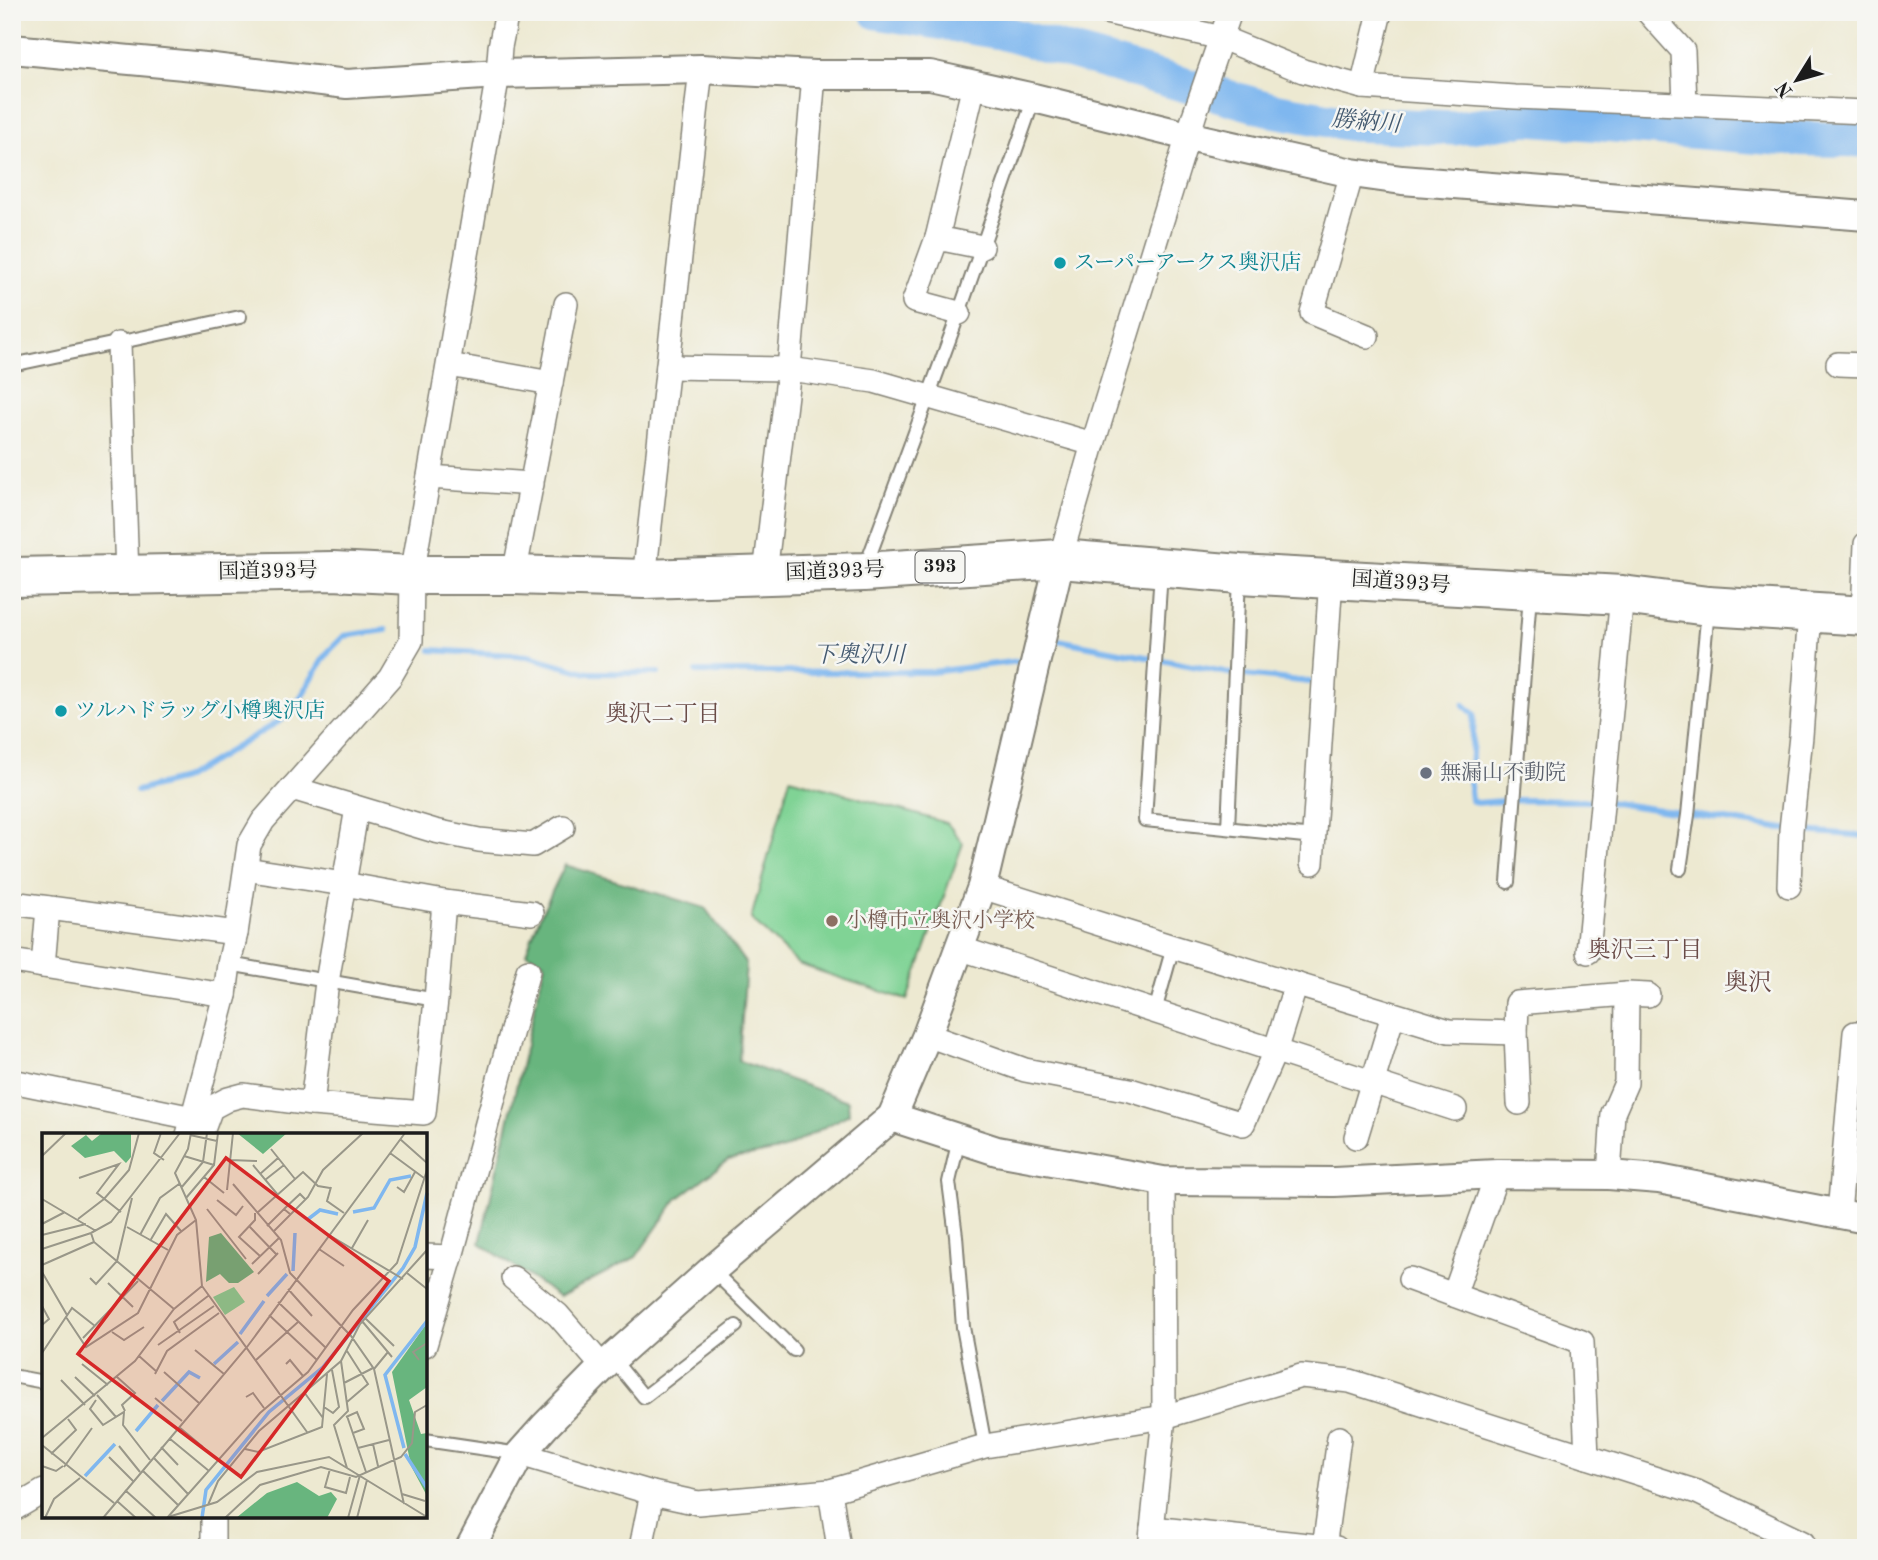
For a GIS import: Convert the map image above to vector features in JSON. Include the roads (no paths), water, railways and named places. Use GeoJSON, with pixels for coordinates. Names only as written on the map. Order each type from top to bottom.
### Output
{"type":"FeatureCollection","features":[{"type":"Feature","properties":{"kind":"highway","name":"国道393号"},"geometry":{"type":"LineString","coordinates":[[12,577],[333,571],[644,579],[864,572],[1060,559],[1240,574],[1622,595],[1708,606],[1864,616]]}},
{"type":"Feature","properties":{"kind":"street"},"geometry":{"type":"LineString","coordinates":[[194,1129],[225,995],[249,845],[263,821],[390,677],[411,640],[412,575],[507,12]]}},
{"type":"Feature","properties":{"kind":"street"},"geometry":{"type":"LineString","coordinates":[[1106,12],[1220,42],[1303,71],[1363,86],[1515,97],[1866,112]]}},
{"type":"Feature","properties":{"kind":"street"},"geometry":{"type":"LineString","coordinates":[[470,1548],[520,1454],[545,1426],[608,1363],[712,1270],[892,1117],[927,1035],[982,887],[1060,559],[1191,124],[1230,12]]}},
{"type":"Feature","properties":{"kind":"street"},"geometry":{"type":"LineString","coordinates":[[1363,86],[1380,12]]}},
{"type":"Feature","properties":{"kind":"street"},"geometry":{"type":"LineString","coordinates":[[1648,12],[1683,51],[1685,104]]}},
{"type":"Feature","properties":{"kind":"street"},"geometry":{"type":"LineString","coordinates":[[12,49],[347,83],[499,60],[814,75],[930,75],[1034,98],[1191,124],[1352,173],[1402,180],[1866,216]]}},
{"type":"Feature","properties":{"kind":"street"},"geometry":{"type":"LineString","coordinates":[[644,579],[701,69]]}},
{"type":"Feature","properties":{"kind":"street"},"geometry":{"type":"LineString","coordinates":[[765,574],[789,369],[814,75]]}},
{"type":"Feature","properties":{"kind":"street"},"geometry":{"type":"LineString","coordinates":[[959,313],[914,301],[937,238],[974,85]]}},
{"type":"Feature","properties":{"kind":"street"},"geometry":{"type":"LineString","coordinates":[[1352,173],[1312,313],[1367,336]]}},
{"type":"Feature","properties":{"kind":"street"},"geometry":{"type":"LineString","coordinates":[[937,238],[982,247]]}},
{"type":"Feature","properties":{"kind":"street"},"geometry":{"type":"LineString","coordinates":[[514,575],[566,304]]}},
{"type":"Feature","properties":{"kind":"street"},"geometry":{"type":"LineString","coordinates":[[119,344],[127,575]]}},
{"type":"Feature","properties":{"kind":"street"},"geometry":{"type":"LineString","coordinates":[[1838,364],[1866,365]]}},
{"type":"Feature","properties":{"kind":"street"},"geometry":{"type":"LineString","coordinates":[[449,365],[551,383]]}},
{"type":"Feature","properties":{"kind":"street"},"geometry":{"type":"LineString","coordinates":[[668,367],[789,369],[874,381],[1093,444]]}},
{"type":"Feature","properties":{"kind":"street"},"geometry":{"type":"LineString","coordinates":[[429,477],[532,484]]}},
{"type":"Feature","properties":{"kind":"street"},"geometry":{"type":"LineString","coordinates":[[1864,616],[1866,544]]}},
{"type":"Feature","properties":{"kind":"street"},"geometry":{"type":"LineString","coordinates":[[1312,863],[1331,578]]}},
{"type":"Feature","properties":{"kind":"street"},"geometry":{"type":"LineString","coordinates":[[1588,952],[1622,595]]}},
{"type":"Feature","properties":{"kind":"street"},"geometry":{"type":"LineString","coordinates":[[1789,886],[1791,830],[1810,613]]}},
{"type":"Feature","properties":{"kind":"street"},"geometry":{"type":"LineString","coordinates":[[292,788],[435,831],[479,840],[534,845],[564,827]]}},
{"type":"Feature","properties":{"kind":"street"},"geometry":{"type":"LineString","coordinates":[[312,1104],[327,982],[357,808]]}},
{"type":"Feature","properties":{"kind":"street"},"geometry":{"type":"LineString","coordinates":[[246,869],[444,902],[532,913]]}},
{"type":"Feature","properties":{"kind":"street"},"geometry":{"type":"LineString","coordinates":[[982,887],[1449,1031],[1516,1033]]}},
{"type":"Feature","properties":{"kind":"street"},"geometry":{"type":"LineString","coordinates":[[194,1129],[211,1108],[228,1099],[243,1096],[424,1113],[444,902]]}},
{"type":"Feature","properties":{"kind":"street"},"geometry":{"type":"LineString","coordinates":[[12,903],[236,933]]}},
{"type":"Feature","properties":{"kind":"street"},"geometry":{"type":"LineString","coordinates":[[43,966],[48,908]]}},
{"type":"Feature","properties":{"kind":"street"},"geometry":{"type":"LineString","coordinates":[[959,948],[1455,1109]]}},
{"type":"Feature","properties":{"kind":"street"},"geometry":{"type":"LineString","coordinates":[[12,961],[225,995]]}},
{"type":"Feature","properties":{"kind":"street"},"geometry":{"type":"LineString","coordinates":[[427,1338],[528,971]]}},
{"type":"Feature","properties":{"kind":"street"},"geometry":{"type":"LineString","coordinates":[[927,1035],[1025,1070],[1130,1090],[1243,1124],[1275,1051],[1296,984]]}},
{"type":"Feature","properties":{"kind":"street"},"geometry":{"type":"LineString","coordinates":[[1519,1103],[1517,1003],[1637,994],[1626,1083],[1613,1113],[1609,1175]]}},
{"type":"Feature","properties":{"kind":"street"},"geometry":{"type":"LineString","coordinates":[[1356,1138],[1393,1015]]}},
{"type":"Feature","properties":{"kind":"street"},"geometry":{"type":"LineString","coordinates":[[892,1117],[997,1151],[1163,1181],[1334,1182],[1497,1174],[1609,1175],[1659,1179],[1853,1216],[1857,1124],[1856,1033],[1866,1035]]}},
{"type":"Feature","properties":{"kind":"street"},"geometry":{"type":"LineString","coordinates":[[12,1081],[194,1129]]}},
{"type":"Feature","properties":{"kind":"street"},"geometry":{"type":"LineString","coordinates":[[1454,1295],[1497,1174]]}},
{"type":"Feature","properties":{"kind":"street"},"geometry":{"type":"LineString","coordinates":[[1163,1181],[1164,1417],[1151,1538],[1328,1547],[1339,1438]]}},
{"type":"Feature","properties":{"kind":"street"},"geometry":{"type":"LineString","coordinates":[[427,1256],[451,1257]]}},
{"type":"Feature","properties":{"kind":"street"},"geometry":{"type":"LineString","coordinates":[[513,1278],[558,1315],[608,1363]]}},
{"type":"Feature","properties":{"kind":"street"},"geometry":{"type":"LineString","coordinates":[[1410,1279],[1582,1342],[1587,1457]]}},
{"type":"Feature","properties":{"kind":"street"},"geometry":{"type":"LineString","coordinates":[[520,1454],[652,1493],[698,1503],[830,1491],[985,1446],[1164,1417],[1301,1376],[1350,1381],[1697,1492],[1803,1543],[1801,1548]]}},
{"type":"Feature","properties":{"kind":"street"},"geometry":{"type":"LineString","coordinates":[[830,1491],[839,1548]]}},
{"type":"Feature","properties":{"kind":"street"},"geometry":{"type":"LineString","coordinates":[[12,1510],[42,1492]]}},
{"type":"Feature","properties":{"kind":"street"},"geometry":{"type":"LineString","coordinates":[[641,1548],[652,1493]]}},
{"type":"Feature","properties":{"kind":"street"},"geometry":{"type":"LineString","coordinates":[[213,1518],[213,1548]]}},
{"type":"Feature","properties":{"kind":"lane"},"geometry":{"type":"LineString","coordinates":[[864,572],[1034,98]]}},
{"type":"Feature","properties":{"kind":"lane"},"geometry":{"type":"LineString","coordinates":[[12,365],[240,317]]}},
{"type":"Feature","properties":{"kind":"lane"},"geometry":{"type":"LineString","coordinates":[[1162,568],[1154,659],[1146,820],[1314,837]]}},
{"type":"Feature","properties":{"kind":"lane"},"geometry":{"type":"LineString","coordinates":[[1228,828],[1240,574]]}},
{"type":"Feature","properties":{"kind":"lane"},"geometry":{"type":"LineString","coordinates":[[1508,882],[1531,591]]}},
{"type":"Feature","properties":{"kind":"lane"},"geometry":{"type":"LineString","coordinates":[[1680,869],[1688,815],[1708,606]]}},
{"type":"Feature","properties":{"kind":"lane"},"geometry":{"type":"LineString","coordinates":[[1155,1012],[1173,947]]}},
{"type":"Feature","properties":{"kind":"lane"},"geometry":{"type":"LineString","coordinates":[[229,964],[436,1000]]}},
{"type":"Feature","properties":{"kind":"lane"},"geometry":{"type":"LineString","coordinates":[[959,1139],[949,1182],[963,1327],[985,1446]]}},
{"type":"Feature","properties":{"kind":"lane"},"geometry":{"type":"LineString","coordinates":[[712,1270],[794,1350]]}},
{"type":"Feature","properties":{"kind":"lane"},"geometry":{"type":"LineString","coordinates":[[608,1363],[644,1396],[736,1326]]}},
{"type":"Feature","properties":{"kind":"lane"},"geometry":{"type":"LineString","coordinates":[[12,1376],[42,1381]]}},
{"type":"Feature","properties":{"kind":"lane"},"geometry":{"type":"LineString","coordinates":[[427,1440],[520,1454]]}},
{"type":"Feature","properties":{"kind":"waterway","name":"勝納川"},"geometry":{"type":"LineString","coordinates":[[877,12],[1000,32],[1273,110],[1352,124],[1455,128],[1528,118],[1776,138],[1866,140]]}},
{"type":"Feature","properties":{"kind":"waterway"},"geometry":{"type":"LineString","coordinates":[[137,791],[183,779],[291,714],[322,661],[344,636],[386,630]]}},
{"type":"Feature","properties":{"kind":"waterway"},"geometry":{"type":"LineString","coordinates":[[1053,639],[1234,674],[1319,683]]}},
{"type":"Feature","properties":{"kind":"waterway","name":"下奥沢川"},"geometry":{"type":"LineString","coordinates":[[431,650],[528,656],[588,673],[658,673]]}},
{"type":"Feature","properties":{"kind":"waterway","name":"下奥沢川"},"geometry":{"type":"LineString","coordinates":[[697,672],[931,672],[1020,661]]}},
{"type":"Feature","properties":{"kind":"waterway"},"geometry":{"type":"LineString","coordinates":[[1464,705],[1474,714],[1471,800],[1476,803],[1516,800],[1597,801]]}},
{"type":"Feature","properties":{"kind":"waterway"},"geometry":{"type":"LineString","coordinates":[[1608,802],[1791,830],[1866,836]]}},
{"type":"Feature","properties":{"kind":"place","name":"スーパーアークス奥沢店"},"geometry":{"type":"Point","coordinates":[1060,263]}},
{"type":"Feature","properties":{"kind":"place","name":"ツルハドラッグ小樽奥沢店"},"geometry":{"type":"Point","coordinates":[61,711]}},
{"type":"Feature","properties":{"kind":"place","name":"無漏山不動院"},"geometry":{"type":"Point","coordinates":[1426,773]}},
{"type":"Feature","properties":{"kind":"place","name":"小樽市立奥沢小学校"},"geometry":{"type":"Point","coordinates":[832,921]}},
{"type":"Feature","properties":{"kind":"district","name":"奥沢二丁目"},"geometry":{"type":"Point","coordinates":[663,714]}},
{"type":"Feature","properties":{"kind":"district","name":"奥沢三丁目"},"geometry":{"type":"Point","coordinates":[1645,950]}},
{"type":"Feature","properties":{"kind":"district","name":"奥沢"},"geometry":{"type":"Point","coordinates":[1748,984]}}]}
